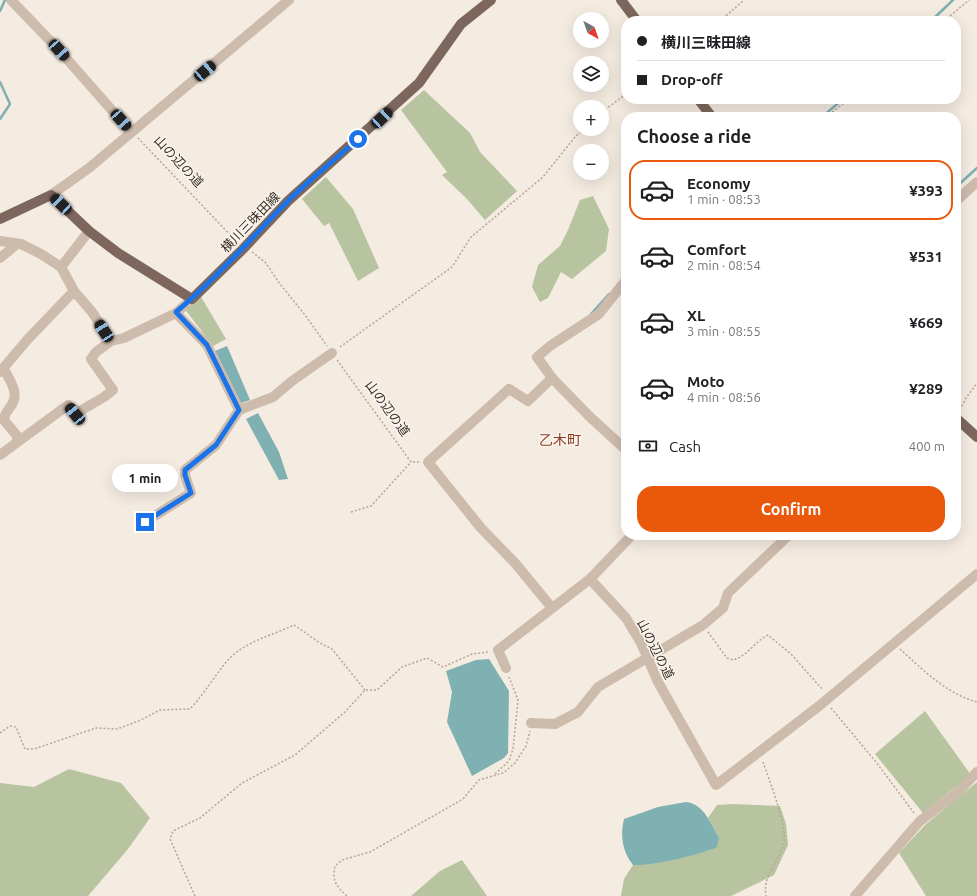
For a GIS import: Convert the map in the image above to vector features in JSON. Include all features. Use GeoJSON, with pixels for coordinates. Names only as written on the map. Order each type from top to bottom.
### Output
{"type":"FeatureCollection","features":[{"type":"Feature","properties":{"kind":"main road","name":"横川三昧田線"},"geometry":{"type":"LineString","coordinates":[[192,299],[243,249],[288,201],[419,83],[461,24],[491,0]]}},
{"type":"Feature","properties":{"kind":"main road"},"geometry":{"type":"LineString","coordinates":[[621,0],[633,16]]}},
{"type":"Feature","properties":{"kind":"main road"},"geometry":{"type":"LineString","coordinates":[[702,104],[708,112]]}},
{"type":"Feature","properties":{"kind":"main road"},"geometry":{"type":"LineString","coordinates":[[0,219],[51,195],[89,231],[118,253],[192,299]]}},
{"type":"Feature","properties":{"kind":"main road"},"geometry":{"type":"LineString","coordinates":[[961,423],[977,437]]}},
{"type":"Feature","properties":{"kind":"street"},"geometry":{"type":"LineString","coordinates":[[10,0],[59,50],[131,132]]}},
{"type":"Feature","properties":{"kind":"street"},"geometry":{"type":"LineString","coordinates":[[51,195],[89,168],[289,0]]}},
{"type":"Feature","properties":{"kind":"street"},"geometry":{"type":"LineString","coordinates":[[961,196],[977,182]]}},
{"type":"Feature","properties":{"kind":"street"},"geometry":{"type":"LineString","coordinates":[[61,267],[89,231]]}},
{"type":"Feature","properties":{"kind":"street"},"geometry":{"type":"LineString","coordinates":[[0,241],[17,244],[41,254],[61,267],[74,291],[92,312],[111,341]]}},
{"type":"Feature","properties":{"kind":"street"},"geometry":{"type":"LineString","coordinates":[[0,258],[17,244]]}},
{"type":"Feature","properties":{"kind":"street"},"geometry":{"type":"LineString","coordinates":[[621,286],[598,314],[550,346],[537,357],[552,378],[589,416],[621,445]]}},
{"type":"Feature","properties":{"kind":"street"},"geometry":{"type":"LineString","coordinates":[[16,444],[18,438],[4,420],[4,416],[14,402],[15,391],[2,371],[28,339],[74,291]]}},
{"type":"Feature","properties":{"kind":"street"},"geometry":{"type":"LineString","coordinates":[[0,455],[68,406],[75,414],[113,390],[91,359],[96,352],[111,341],[124,338],[176,312],[192,299]]}},
{"type":"Feature","properties":{"kind":"street"},"geometry":{"type":"LineString","coordinates":[[176,312],[207,345],[239,410]]}},
{"type":"Feature","properties":{"kind":"street"},"geometry":{"type":"LineString","coordinates":[[145,522],[191,493],[185,475],[185,470],[216,445],[239,410],[273,397],[292,381],[332,353]]}},
{"type":"Feature","properties":{"kind":"street"},"geometry":{"type":"LineString","coordinates":[[552,378],[528,401],[509,389],[504,392],[428,462],[481,528],[515,563],[552,608]]}},
{"type":"Feature","properties":{"kind":"street"},"geometry":{"type":"LineString","coordinates":[[506,668],[498,650],[590,579],[627,540]]}},
{"type":"Feature","properties":{"kind":"street"},"geometry":{"type":"LineString","coordinates":[[531,723],[555,724],[578,712],[598,687],[703,624],[723,608],[728,594],[784,540]]}},
{"type":"Feature","properties":{"kind":"street"},"geometry":{"type":"LineString","coordinates":[[760,752],[828,699],[977,574]]}},
{"type":"Feature","properties":{"kind":"street","name":"山の辺の道"},"geometry":{"type":"LineString","coordinates":[[590,579],[626,618],[641,644],[658,682],[716,785],[760,752]]}},
{"type":"Feature","properties":{"kind":"street"},"geometry":{"type":"LineString","coordinates":[[855,896],[920,821],[958,792],[977,772]]}},
{"type":"Feature","properties":{"kind":"path"},"geometry":{"type":"LineString","coordinates":[[726,16],[744,0]]}},
{"type":"Feature","properties":{"kind":"path"},"geometry":{"type":"LineString","coordinates":[[950,16],[969,0]]}},
{"type":"Feature","properties":{"kind":"path"},"geometry":{"type":"LineString","coordinates":[[609,107],[621,98]]}},
{"type":"Feature","properties":{"kind":"path"},"geometry":{"type":"LineString","coordinates":[[832,112],[843,104]]}},
{"type":"Feature","properties":{"kind":"path","name":"山の辺の道"},"geometry":{"type":"LineString","coordinates":[[131,132],[144,143],[243,249],[253,253],[265,262],[411,462]]}},
{"type":"Feature","properties":{"kind":"path"},"geometry":{"type":"LineString","coordinates":[[332,353],[452,267],[471,237],[542,177],[576,136]]}},
{"type":"Feature","properties":{"kind":"path"},"geometry":{"type":"LineString","coordinates":[[961,408],[977,383]]}},
{"type":"Feature","properties":{"kind":"path"},"geometry":{"type":"LineString","coordinates":[[351,512],[371,506],[411,462],[428,462]]}},
{"type":"Feature","properties":{"kind":"path"},"geometry":{"type":"LineString","coordinates":[[703,624],[727,658],[733,660],[742,657],[761,639],[768,635],[791,654],[828,699],[920,821]]}},
{"type":"Feature","properties":{"kind":"path"},"geometry":{"type":"LineString","coordinates":[[0,733],[10,726],[16,727],[25,749],[34,749],[96,728],[117,729],[141,720],[160,710],[190,709],[201,697],[229,659],[242,648],[294,625],[332,648],[365,690]]}},
{"type":"Feature","properties":{"kind":"path"},"geometry":{"type":"LineString","coordinates":[[894,644],[935,680],[964,699],[977,702]]}},
{"type":"Feature","properties":{"kind":"path"},"geometry":{"type":"LineString","coordinates":[[195,896],[170,839],[173,831],[200,818],[242,783],[295,755],[345,712],[365,690],[377,690],[402,667],[427,658],[443,667],[472,654],[498,650]]}},
{"type":"Feature","properties":{"kind":"path"},"geometry":{"type":"LineString","coordinates":[[495,775],[509,762],[513,749],[518,700],[506,668]]}},
{"type":"Feature","properties":{"kind":"path"},"geometry":{"type":"LineString","coordinates":[[347,896],[336,886],[334,881],[333,874],[335,866],[342,860],[370,852],[463,799],[480,780],[503,773],[515,764],[526,746],[531,723]]}},
{"type":"Feature","properties":{"kind":"path"},"geometry":{"type":"LineString","coordinates":[[760,752],[785,832],[782,849],[767,878],[766,896]]}},
{"type":"Feature","properties":{"kind":"green space"},"geometry":{"type":"Polygon","coordinates":[[[424,90],[470,133],[480,152],[517,191],[485,220],[466,198],[442,175],[447,172],[401,110],[424,90]]]}},
{"type":"Feature","properties":{"kind":"green space"},"geometry":{"type":"Polygon","coordinates":[[[326,177],[353,209],[379,268],[358,281],[329,223],[324,226],[302,199],[326,177]]]}},
{"type":"Feature","properties":{"kind":"green space"},"geometry":{"type":"Polygon","coordinates":[[[593,196],[609,229],[606,251],[572,279],[561,272],[548,298],[540,302],[532,287],[538,265],[560,246],[580,200],[593,196]]]}},
{"type":"Feature","properties":{"kind":"green space"},"geometry":{"type":"Polygon","coordinates":[[[200,295],[226,339],[213,346],[184,308],[200,295]]]}},
{"type":"Feature","properties":{"kind":"green space"},"geometry":{"type":"Polygon","coordinates":[[[925,711],[971,775],[923,813],[875,754],[925,711]]]}},
{"type":"Feature","properties":{"kind":"green space"},"geometry":{"type":"Polygon","coordinates":[[[69,769],[121,783],[150,818],[128,849],[88,896],[0,896],[0,783],[34,787],[69,769]]]}},
{"type":"Feature","properties":{"kind":"green space"},"geometry":{"type":"Polygon","coordinates":[[[977,782],[977,896],[926,896],[899,853],[926,824],[977,782]]]}},
{"type":"Feature","properties":{"kind":"green space"},"geometry":{"type":"Polygon","coordinates":[[[733,804],[780,806],[786,824],[788,845],[774,875],[731,896],[621,896],[624,879],[633,865],[652,863],[710,850],[719,837],[708,818],[717,805],[733,804]]]}},
{"type":"Feature","properties":{"kind":"green space"},"geometry":{"type":"Polygon","coordinates":[[[462,860],[487,896],[411,896],[440,871],[462,860]]]}},
{"type":"Feature","properties":{"kind":"water"},"geometry":{"type":"Polygon","coordinates":[[[227,346],[250,400],[241,403],[215,351],[227,346]]]}},
{"type":"Feature","properties":{"kind":"water"},"geometry":{"type":"Polygon","coordinates":[[[258,413],[279,452],[288,479],[279,480],[246,419],[258,413]]]}},
{"type":"Feature","properties":{"kind":"water"},"geometry":{"type":"Polygon","coordinates":[[[489,659],[509,691],[508,753],[504,758],[472,776],[447,722],[452,692],[446,671],[476,660],[489,659]]]}},
{"type":"Feature","properties":{"kind":"water"},"geometry":{"type":"Polygon","coordinates":[[[686,802],[697,806],[706,815],[719,837],[717,847],[676,859],[652,864],[633,865],[624,849],[622,831],[624,819],[658,807],[686,802]]]}},
{"type":"Feature","properties":{"kind":"waterway"},"geometry":{"type":"LineString","coordinates":[[0,11],[5,0]]}},
{"type":"Feature","properties":{"kind":"waterway"},"geometry":{"type":"LineString","coordinates":[[936,16],[953,0]]}},
{"type":"Feature","properties":{"kind":"waterway"},"geometry":{"type":"LineString","coordinates":[[0,82],[10,104],[0,119]]}},
{"type":"Feature","properties":{"kind":"waterway"},"geometry":{"type":"LineString","coordinates":[[828,112],[837,104]]}},
{"type":"Feature","properties":{"kind":"waterway"},"geometry":{"type":"LineString","coordinates":[[961,182],[977,168]]}},
{"type":"Feature","properties":{"kind":"waterway"},"geometry":{"type":"LineString","coordinates":[[591,314],[609,294]]}},
{"type":"Feature","properties":{"kind":"district","name":"乙木町"},"geometry":{"type":"Point","coordinates":[560,440]}},
{"type":"Feature","properties":{"kind":"route"},"geometry":{"type":"LineString","coordinates":[[145,522],[191,493],[185,475],[185,470],[216,445],[239,410],[207,345],[176,312],[192,299],[243,249],[288,201],[358,139]]}}]}
